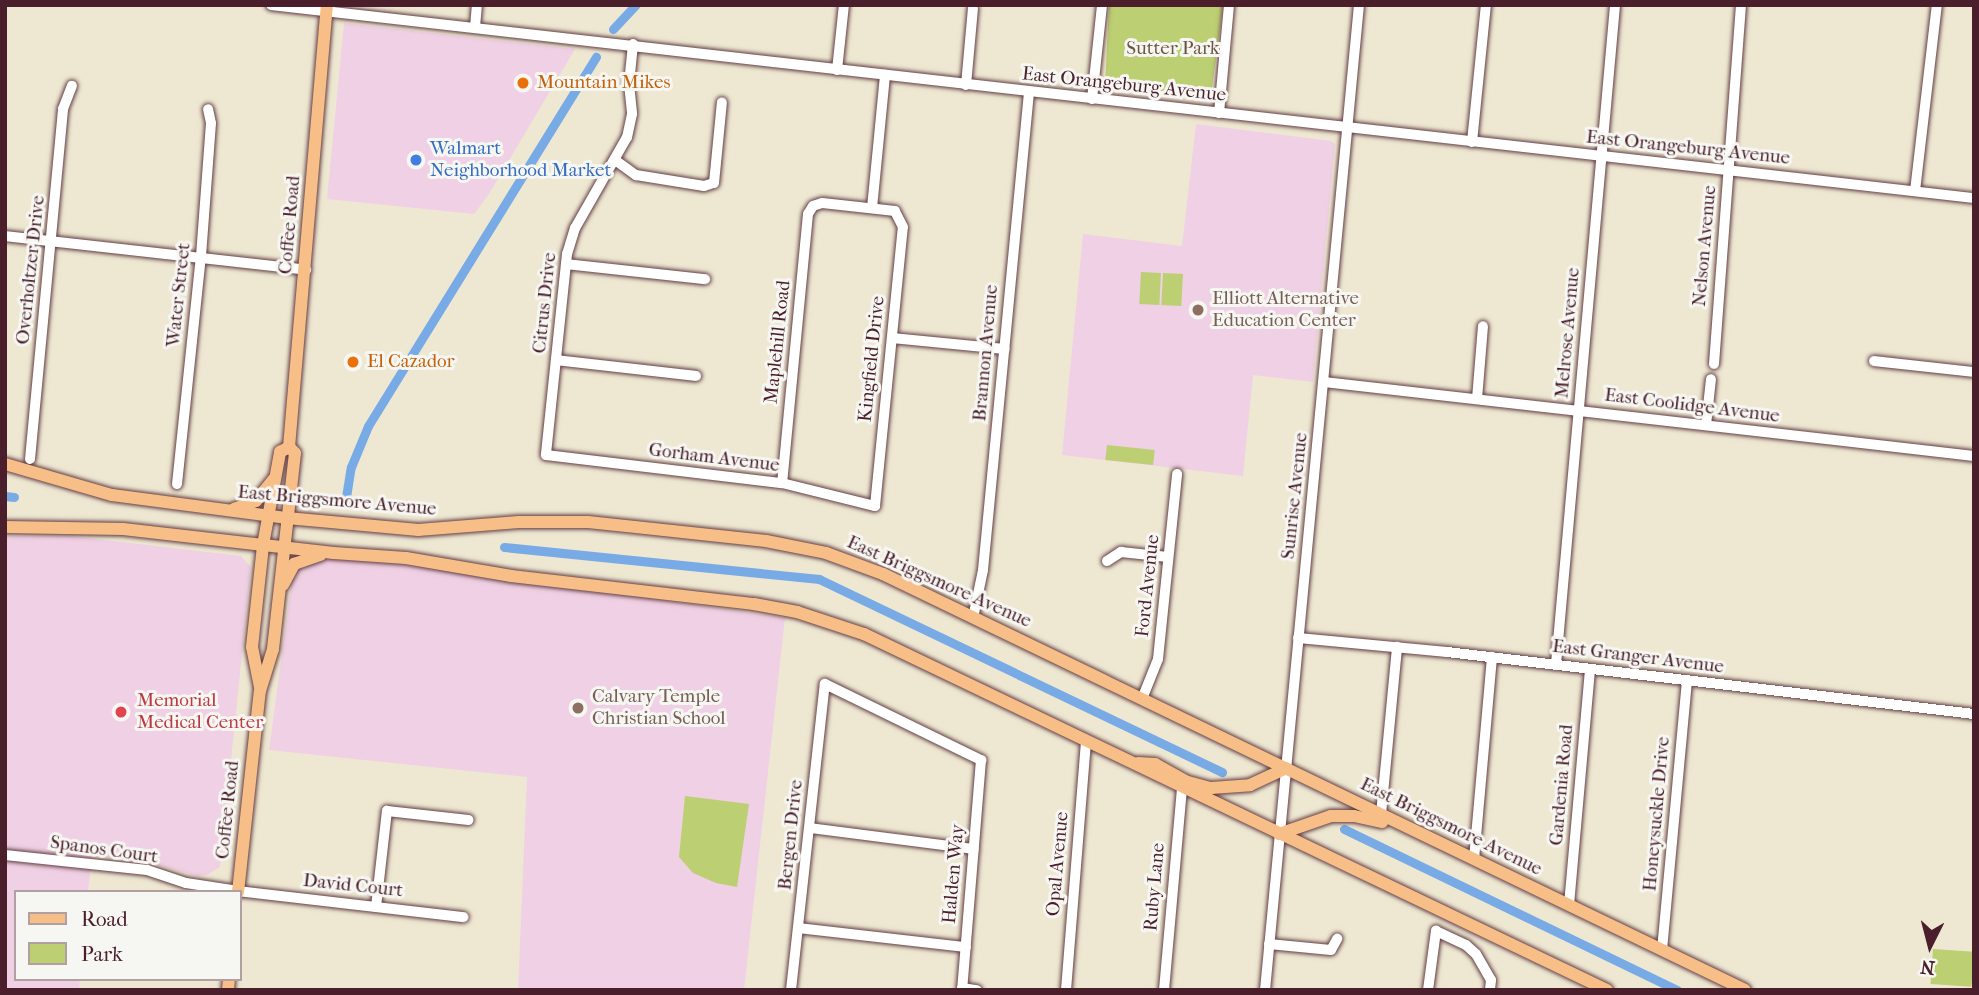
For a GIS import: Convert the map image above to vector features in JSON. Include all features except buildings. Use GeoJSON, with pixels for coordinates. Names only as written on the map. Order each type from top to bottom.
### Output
{"type":"FeatureCollection","features":[{"type":"Feature","properties":{"kind":"main road","name":"Coffee Road"},"geometry":{"type":"LineString","coordinates":[[289,447],[327,8]]}},
{"type":"Feature","properties":{"kind":"main road","name":"Coffee Road"},"geometry":{"type":"LineString","coordinates":[[260,691],[252,647],[263,545],[281,452],[289,447]]}},
{"type":"Feature","properties":{"kind":"main road","name":"Coffee Road"},"geometry":{"type":"LineString","coordinates":[[238,890],[260,691],[273,649],[295,453],[289,447]]}},
{"type":"Feature","properties":{"kind":"main road","name":"East Briggsmore Avenue"},"geometry":{"type":"LineString","coordinates":[[5,464],[112,495],[268,516],[428,530],[519,522],[588,522],[766,541],[855,562],[1745,990]]}},
{"type":"Feature","properties":{"kind":"main road"},"geometry":{"type":"LineString","coordinates":[[228,510],[256,501],[276,476]]}},
{"type":"Feature","properties":{"kind":"main road"},"geometry":{"type":"LineString","coordinates":[[5,527],[123,529],[283,548],[406,558],[511,576],[754,604],[797,612],[864,634],[1607,990]]}},
{"type":"Feature","properties":{"kind":"main road"},"geometry":{"type":"LineString","coordinates":[[278,598],[293,564],[310,556],[334,553]]}},
{"type":"Feature","properties":{"kind":"main road"},"geometry":{"type":"LineString","coordinates":[[1130,763],[1155,764],[1188,782],[1211,788],[1250,785],[1286,768]]}},
{"type":"Feature","properties":{"kind":"main road"},"geometry":{"type":"LineString","coordinates":[[1279,834],[1331,816],[1354,816],[1376,819],[1406,832],[1425,836]]}},
{"type":"Feature","properties":{"kind":"street","name":"East Orangeburg Avenue"},"geometry":{"type":"LineString","coordinates":[[271,5],[327,8],[966,85],[1974,198]]}},
{"type":"Feature","properties":{"kind":"street"},"geometry":{"type":"LineString","coordinates":[[475,27],[477,5]]}},
{"type":"Feature","properties":{"kind":"street"},"geometry":{"type":"LineString","coordinates":[[837,70],[844,5]]}},
{"type":"Feature","properties":{"kind":"street"},"geometry":{"type":"LineString","coordinates":[[1092,99],[1102,5]]}},
{"type":"Feature","properties":{"kind":"street"},"geometry":{"type":"LineString","coordinates":[[1219,113],[1229,5]]}},
{"type":"Feature","properties":{"kind":"street","name":"Sunrise Avenue"},"geometry":{"type":"LineString","coordinates":[[1265,990],[1359,5]]}},
{"type":"Feature","properties":{"kind":"street"},"geometry":{"type":"LineString","coordinates":[[1472,142],[1486,5]]}},
{"type":"Feature","properties":{"kind":"street","name":"Melrose Avenue"},"geometry":{"type":"LineString","coordinates":[[1556,664],[1615,5]]}},
{"type":"Feature","properties":{"kind":"street","name":"Nelson Avenue"},"geometry":{"type":"LineString","coordinates":[[1714,364],[1741,5]]}},
{"type":"Feature","properties":{"kind":"street"},"geometry":{"type":"LineString","coordinates":[[1915,191],[1937,5]]}},
{"type":"Feature","properties":{"kind":"street"},"geometry":{"type":"LineString","coordinates":[[966,85],[973,8]]}},
{"type":"Feature","properties":{"kind":"street","name":"Citrus Drive"},"geometry":{"type":"LineString","coordinates":[[546,455],[566,264],[575,228],[615,160],[630,125],[633,44]]}},
{"type":"Feature","properties":{"kind":"street"},"geometry":{"type":"LineString","coordinates":[[872,208],[885,75]]}},
{"type":"Feature","properties":{"kind":"street","name":"Overholtzer Drive"},"geometry":{"type":"LineString","coordinates":[[30,459],[63,109],[72,86]]}},
{"type":"Feature","properties":{"kind":"street","name":"Brannon Avenue"},"geometry":{"type":"LineString","coordinates":[[973,618],[983,570],[1029,92]]}},
{"type":"Feature","properties":{"kind":"street"},"geometry":{"type":"LineString","coordinates":[[615,160],[636,175],[704,186],[714,183],[722,102]]}},
{"type":"Feature","properties":{"kind":"street","name":"Water Street"},"geometry":{"type":"LineString","coordinates":[[177,484],[201,256],[211,123],[208,109]]}},
{"type":"Feature","properties":{"kind":"street","name":"Maplehill Road"},"geometry":{"type":"LineString","coordinates":[[782,483],[808,214],[813,206],[822,203],[872,208]]}},
{"type":"Feature","properties":{"kind":"street","name":"Kingfield Drive"},"geometry":{"type":"LineString","coordinates":[[872,208],[891,210],[900,215],[903,227],[875,506]]}},
{"type":"Feature","properties":{"kind":"street"},"geometry":{"type":"LineString","coordinates":[[5,236],[201,256],[306,270]]}},
{"type":"Feature","properties":{"kind":"street"},"geometry":{"type":"LineString","coordinates":[[566,264],[705,279]]}},
{"type":"Feature","properties":{"kind":"street"},"geometry":{"type":"LineString","coordinates":[[1477,399],[1483,326]]}},
{"type":"Feature","properties":{"kind":"street"},"geometry":{"type":"LineString","coordinates":[[892,338],[1004,349]]}},
{"type":"Feature","properties":{"kind":"street"},"geometry":{"type":"LineString","coordinates":[[556,360],[696,376]]}},
{"type":"Feature","properties":{"kind":"street"},"geometry":{"type":"LineString","coordinates":[[1874,361],[1974,372]]}},
{"type":"Feature","properties":{"kind":"street"},"geometry":{"type":"LineString","coordinates":[[1706,425],[1711,379]]}},
{"type":"Feature","properties":{"kind":"street","name":"East Coolidge Avenue"},"geometry":{"type":"LineString","coordinates":[[1324,382],[1974,456]]}},
{"type":"Feature","properties":{"kind":"street","name":"Gorham Avenue"},"geometry":{"type":"LineString","coordinates":[[546,455],[782,483],[875,506]]}},
{"type":"Feature","properties":{"kind":"street","name":"Ford Avenue"},"geometry":{"type":"LineString","coordinates":[[1142,699],[1157,666],[1177,474]]}},
{"type":"Feature","properties":{"kind":"street"},"geometry":{"type":"LineString","coordinates":[[1107,561],[1121,552],[1168,557]]}},
{"type":"Feature","properties":{"kind":"street","name":"East Granger Avenue"},"geometry":{"type":"LineString","coordinates":[[1298,638],[1556,664],[1974,714]]}},
{"type":"Feature","properties":{"kind":"street"},"geometry":{"type":"LineString","coordinates":[[1381,814],[1397,647]]}},
{"type":"Feature","properties":{"kind":"street"},"geometry":{"type":"LineString","coordinates":[[1474,859],[1492,657]]}},
{"type":"Feature","properties":{"kind":"street","name":"Gardenia Road"},"geometry":{"type":"LineString","coordinates":[[1569,905],[1590,669]]}},
{"type":"Feature","properties":{"kind":"street","name":"Honeysuckle Drive"},"geometry":{"type":"LineString","coordinates":[[1662,950],[1687,681]]}},
{"type":"Feature","properties":{"kind":"street","name":"Bergen Drive"},"geometry":{"type":"LineString","coordinates":[[791,990],[825,684],[981,760]]}},
{"type":"Feature","properties":{"kind":"street","name":"Opal Avenue"},"geometry":{"type":"LineString","coordinates":[[1066,990],[1086,741]]}},
{"type":"Feature","properties":{"kind":"street","name":"Halden Way"},"geometry":{"type":"LineString","coordinates":[[962,989],[981,760]]}},
{"type":"Feature","properties":{"kind":"street","name":"Ruby Lane"},"geometry":{"type":"LineString","coordinates":[[1164,990],[1182,787]]}},
{"type":"Feature","properties":{"kind":"street"},"geometry":{"type":"LineString","coordinates":[[376,907],[387,811],[469,820]]}},
{"type":"Feature","properties":{"kind":"street"},"geometry":{"type":"LineString","coordinates":[[810,828],[974,849]]}},
{"type":"Feature","properties":{"kind":"street","name":"Spanos Court"},"geometry":{"type":"LineString","coordinates":[[5,855],[148,870],[186,883],[232,890]]}},
{"type":"Feature","properties":{"kind":"street","name":"David Court"},"geometry":{"type":"LineString","coordinates":[[242,891],[464,917]]}},
{"type":"Feature","properties":{"kind":"street"},"geometry":{"type":"LineString","coordinates":[[798,928],[966,947]]}},
{"type":"Feature","properties":{"kind":"street"},"geometry":{"type":"LineString","coordinates":[[1428,990],[1436,931],[1476,954],[1491,980],[1490,990]]}},
{"type":"Feature","properties":{"kind":"street"},"geometry":{"type":"LineString","coordinates":[[1269,944],[1331,950],[1337,939]]}},
{"type":"Feature","properties":{"kind":"street"},"geometry":{"type":"LineString","coordinates":[[962,989],[977,990]]}},
{"type":"Feature","properties":{"kind":"shaded area"},"geometry":{"type":"Polygon","coordinates":[[[344,23],[575,49],[489,194],[474,214],[327,199],[344,23]]]}},
{"type":"Feature","properties":{"kind":"shaded area","name":"Elliott Alternative Education Center"},"geometry":{"type":"Polygon","coordinates":[[[1196,124],[1331,141],[1335,144],[1313,382],[1253,375],[1243,476],[1062,455],[1083,234],[1182,246],[1196,124]]]}},
{"type":"Feature","properties":{"kind":"shaded area","name":"Memorial Medical Center"},"geometry":{"type":"Polygon","coordinates":[[[5,536],[70,536],[241,556],[251,567],[220,867],[207,875],[197,876],[132,858],[92,856],[88,890],[14,890],[14,981],[80,981],[79,990],[5,990],[5,536]]]}},
{"type":"Feature","properties":{"kind":"shaded area"},"geometry":{"type":"Polygon","coordinates":[[[312,556],[460,570],[785,618],[744,990],[518,990],[527,777],[269,750],[293,572],[312,556]]]}},
{"type":"Feature","properties":{"kind":"green space","name":"Sutter Park"},"geometry":{"type":"Polygon","coordinates":[[[1109,5],[1223,5],[1211,96],[1105,85],[1109,5]]]}},
{"type":"Feature","properties":{"kind":"green space"},"geometry":{"type":"Polygon","coordinates":[[[1141,272],[1161,273],[1159,305],[1139,304],[1141,272]]]}},
{"type":"Feature","properties":{"kind":"green space"},"geometry":{"type":"Polygon","coordinates":[[[1163,273],[1183,274],[1181,306],[1161,305],[1163,273]]]}},
{"type":"Feature","properties":{"kind":"green space"},"geometry":{"type":"Polygon","coordinates":[[[1107,445],[1155,450],[1153,465],[1105,460],[1107,445]]]}},
{"type":"Feature","properties":{"kind":"green space"},"geometry":{"type":"Polygon","coordinates":[[[685,796],[749,804],[737,887],[716,883],[693,873],[679,857],[685,796]]]}},
{"type":"Feature","properties":{"kind":"green space"},"geometry":{"type":"Polygon","coordinates":[[[1933,949],[1974,952],[1971,987],[1931,984],[1933,949]]]}},
{"type":"Feature","properties":{"kind":"waterway"},"geometry":{"type":"LineString","coordinates":[[613,29],[635,5]]}},
{"type":"Feature","properties":{"kind":"waterway"},"geometry":{"type":"LineString","coordinates":[[346,497],[351,467],[368,426],[596,57]]}},
{"type":"Feature","properties":{"kind":"waterway"},"geometry":{"type":"LineString","coordinates":[[5,496],[14,497]]}},
{"type":"Feature","properties":{"kind":"waterway"},"geometry":{"type":"LineString","coordinates":[[504,547],[819,579],[1222,772]]}},
{"type":"Feature","properties":{"kind":"waterway"},"geometry":{"type":"LineString","coordinates":[[1344,829],[1677,990]]}},
{"type":"Feature","properties":{"kind":"place","name":"Mountain Mikes"},"geometry":{"type":"Point","coordinates":[523,83]}},
{"type":"Feature","properties":{"kind":"place","name":"Walmart Neighborhood Market"},"geometry":{"type":"Point","coordinates":[416,160]}},
{"type":"Feature","properties":{"kind":"place","name":"Elliott Alternative Education Center"},"geometry":{"type":"Point","coordinates":[1198,310]}},
{"type":"Feature","properties":{"kind":"place","name":"El Cazador"},"geometry":{"type":"Point","coordinates":[353,362]}},
{"type":"Feature","properties":{"kind":"place","name":"Calvary Temple Christian School"},"geometry":{"type":"Point","coordinates":[578,708]}},
{"type":"Feature","properties":{"kind":"place","name":"Memorial Medical Center"},"geometry":{"type":"Point","coordinates":[121,712]}}]}
